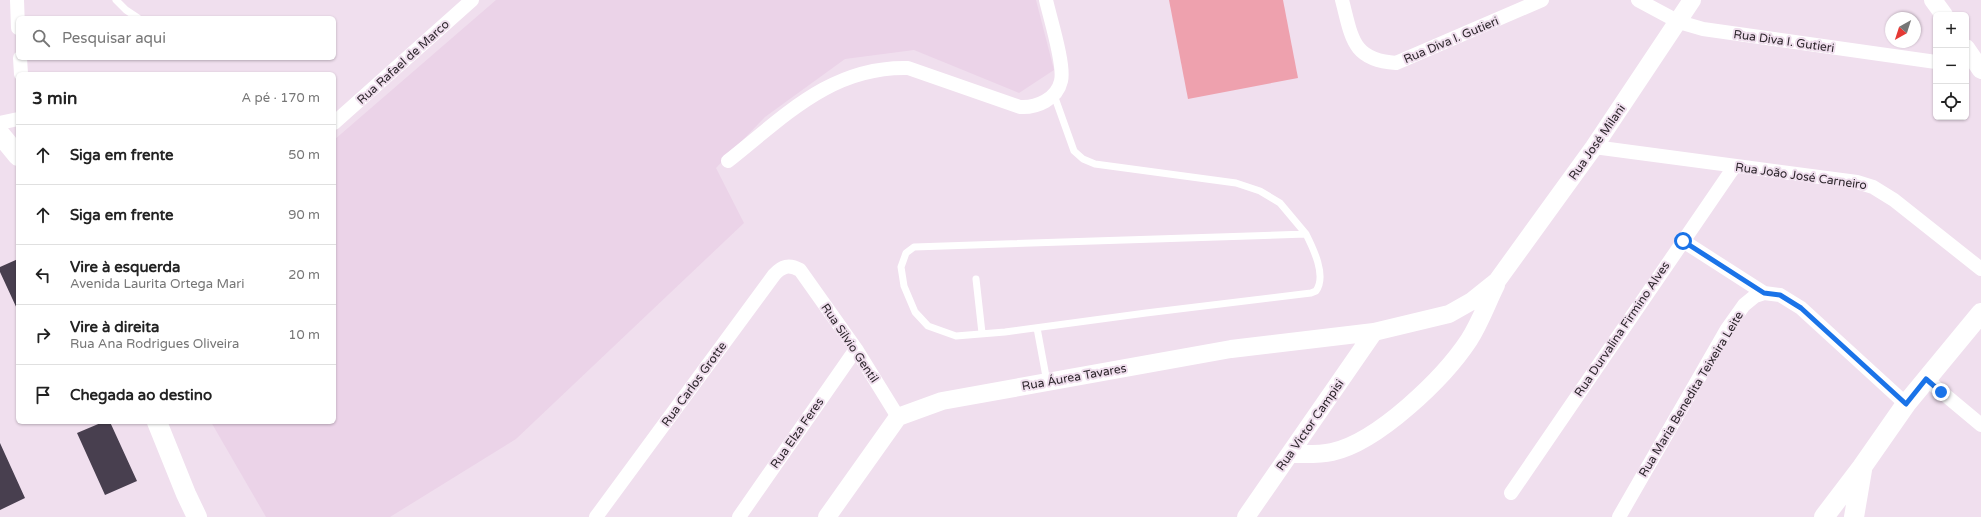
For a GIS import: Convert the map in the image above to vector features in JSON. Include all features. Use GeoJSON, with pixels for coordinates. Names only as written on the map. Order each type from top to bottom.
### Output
{"type":"FeatureCollection","features":[{"type":"Feature","properties":{"kind":"main road"},"geometry":{"type":"LineString","coordinates":[[1824,517],[1862,467],[1906,404],[1981,314]]}},
{"type":"Feature","properties":{"kind":"main road"},"geometry":{"type":"LineString","coordinates":[[159,424],[186,494],[197,517]]}},
{"type":"Feature","properties":{"kind":"main road"},"geometry":{"type":"LineString","coordinates":[[1854,517],[1862,467]]}},
{"type":"Feature","properties":{"kind":"street"},"geometry":{"type":"LineString","coordinates":[[17,0],[18,16]]}},
{"type":"Feature","properties":{"kind":"street","name":"Rua Rafael de Marco"},"geometry":{"type":"LineString","coordinates":[[336,121],[472,0]]}},
{"type":"Feature","properties":{"kind":"street"},"geometry":{"type":"LineString","coordinates":[[728,161],[801,104],[827,86],[863,72],[890,68],[908,68],[1020,107],[1032,108],[1054,95],[1061,81],[1060,62],[1046,0]]}},
{"type":"Feature","properties":{"kind":"street","name":"Rua Diva I. Gutieri"},"geometry":{"type":"LineString","coordinates":[[1342,0],[1349,28],[1360,52],[1369,58],[1382,62],[1396,63],[1542,0]]}},
{"type":"Feature","properties":{"kind":"street","name":"Rua Diva I. Gutieri"},"geometry":{"type":"LineString","coordinates":[[1638,0],[1679,22],[1703,29],[1933,62]]}},
{"type":"Feature","properties":{"kind":"street","name":"Rua José Milani"},"geometry":{"type":"LineString","coordinates":[[1290,454],[1333,452],[1365,437],[1396,418],[1448,368],[1469,339],[1497,282],[1594,147],[1679,22],[1692,0]]}},
{"type":"Feature","properties":{"kind":"street"},"geometry":{"type":"LineString","coordinates":[[1933,0],[1942,12]]}},
{"type":"Feature","properties":{"kind":"street"},"geometry":{"type":"LineString","coordinates":[[1969,54],[1976,68]]}},
{"type":"Feature","properties":{"kind":"street"},"geometry":{"type":"LineString","coordinates":[[20,60],[21,72]]}},
{"type":"Feature","properties":{"kind":"street"},"geometry":{"type":"LineString","coordinates":[[0,123],[16,119]]}},
{"type":"Feature","properties":{"kind":"street","name":"Rua João José Carneiro"},"geometry":{"type":"LineString","coordinates":[[1594,147],[1734,167],[1857,182],[1874,187],[1894,200],[1981,269]]}},
{"type":"Feature","properties":{"kind":"street","name":"Rua Durvalina Firmino Alves"},"geometry":{"type":"LineString","coordinates":[[1511,492],[1734,167]]}},
{"type":"Feature","properties":{"kind":"street"},"geometry":{"type":"LineString","coordinates":[[1683,241],[1764,293],[1780,295],[1801,308],[1906,404]]}},
{"type":"Feature","properties":{"kind":"street","name":"Rua Carlos Grotte"},"geometry":{"type":"LineString","coordinates":[[596,517],[774,275],[786,266],[792,266],[800,270]]}},
{"type":"Feature","properties":{"kind":"street","name":"Rua Silvio Gentil"},"geometry":{"type":"LineString","coordinates":[[800,270],[856,349],[898,417]]}},
{"type":"Feature","properties":{"kind":"street","name":"Rua José Milani"},"geometry":{"type":"LineString","coordinates":[[1374,332],[1449,314],[1472,301],[1497,282]]}},
{"type":"Feature","properties":{"kind":"street","name":"Rua Maria Benedita Teixeira Leite"},"geometry":{"type":"LineString","coordinates":[[1618,517],[1727,329],[1744,305],[1755,296],[1764,293]]}},
{"type":"Feature","properties":{"kind":"street","name":"Rua Áurea Tavares"},"geometry":{"type":"LineString","coordinates":[[898,417],[942,401],[1231,349],[1374,332]]}},
{"type":"Feature","properties":{"kind":"street","name":"Rua Victor Campisi"},"geometry":{"type":"LineString","coordinates":[[1246,517],[1374,332]]}},
{"type":"Feature","properties":{"kind":"street","name":"Rua Elza Feres"},"geometry":{"type":"LineString","coordinates":[[738,517],[856,349]]}},
{"type":"Feature","properties":{"kind":"street"},"geometry":{"type":"LineString","coordinates":[[1926,379],[1981,425]]}},
{"type":"Feature","properties":{"kind":"street"},"geometry":{"type":"LineString","coordinates":[[827,517],[898,417]]}},
{"type":"Feature","properties":{"kind":"lane"},"geometry":{"type":"LineString","coordinates":[[116,0],[126,10],[135,16]]}},
{"type":"Feature","properties":{"kind":"lane"},"geometry":{"type":"LineString","coordinates":[[1054,95],[1074,152],[1082,159],[1095,164],[1236,183],[1260,191],[1280,203],[1306,234],[1316,253],[1321,282],[1316,291],[1311,293],[1037,328],[956,336],[928,326],[915,312],[904,286],[901,267],[906,252],[914,247],[1306,234]]}},
{"type":"Feature","properties":{"kind":"lane"},"geometry":{"type":"LineString","coordinates":[[976,279],[982,333]]}},
{"type":"Feature","properties":{"kind":"lane"},"geometry":{"type":"LineString","coordinates":[[1037,328],[1047,382]]}},
{"type":"Feature","properties":{"kind":"shaded area"},"geometry":{"type":"Polygon","coordinates":[[[496,0],[1036,0],[1054,70],[1019,93],[914,50],[845,59],[765,117],[716,168],[744,223],[516,439],[390,517],[266,517],[212,424],[336,424],[336,138],[496,0]]]}},
{"type":"Feature","properties":{"kind":"shaded area"},"geometry":{"type":"Polygon","coordinates":[[[1169,0],[1283,0],[1298,78],[1188,99],[1169,0]]]}},
{"type":"Feature","properties":{"kind":"building"},"geometry":{"type":"Polygon","coordinates":[[[16,260],[16,307],[0,272],[0,267],[16,260]]]}},
{"type":"Feature","properties":{"kind":"building"},"geometry":{"type":"Polygon","coordinates":[[[98,424],[111,424],[137,481],[105,495],[77,433],[98,424]]]}},
{"type":"Feature","properties":{"kind":"building"},"geometry":{"type":"Polygon","coordinates":[[[0,443],[25,498],[0,510],[0,443]]]}},
{"type":"Feature","properties":{"kind":"route"},"geometry":{"type":"LineString","coordinates":[[1683,241],[1764,293],[1780,295],[1801,308],[1906,404],[1926,379],[1941,392]]}}]}
